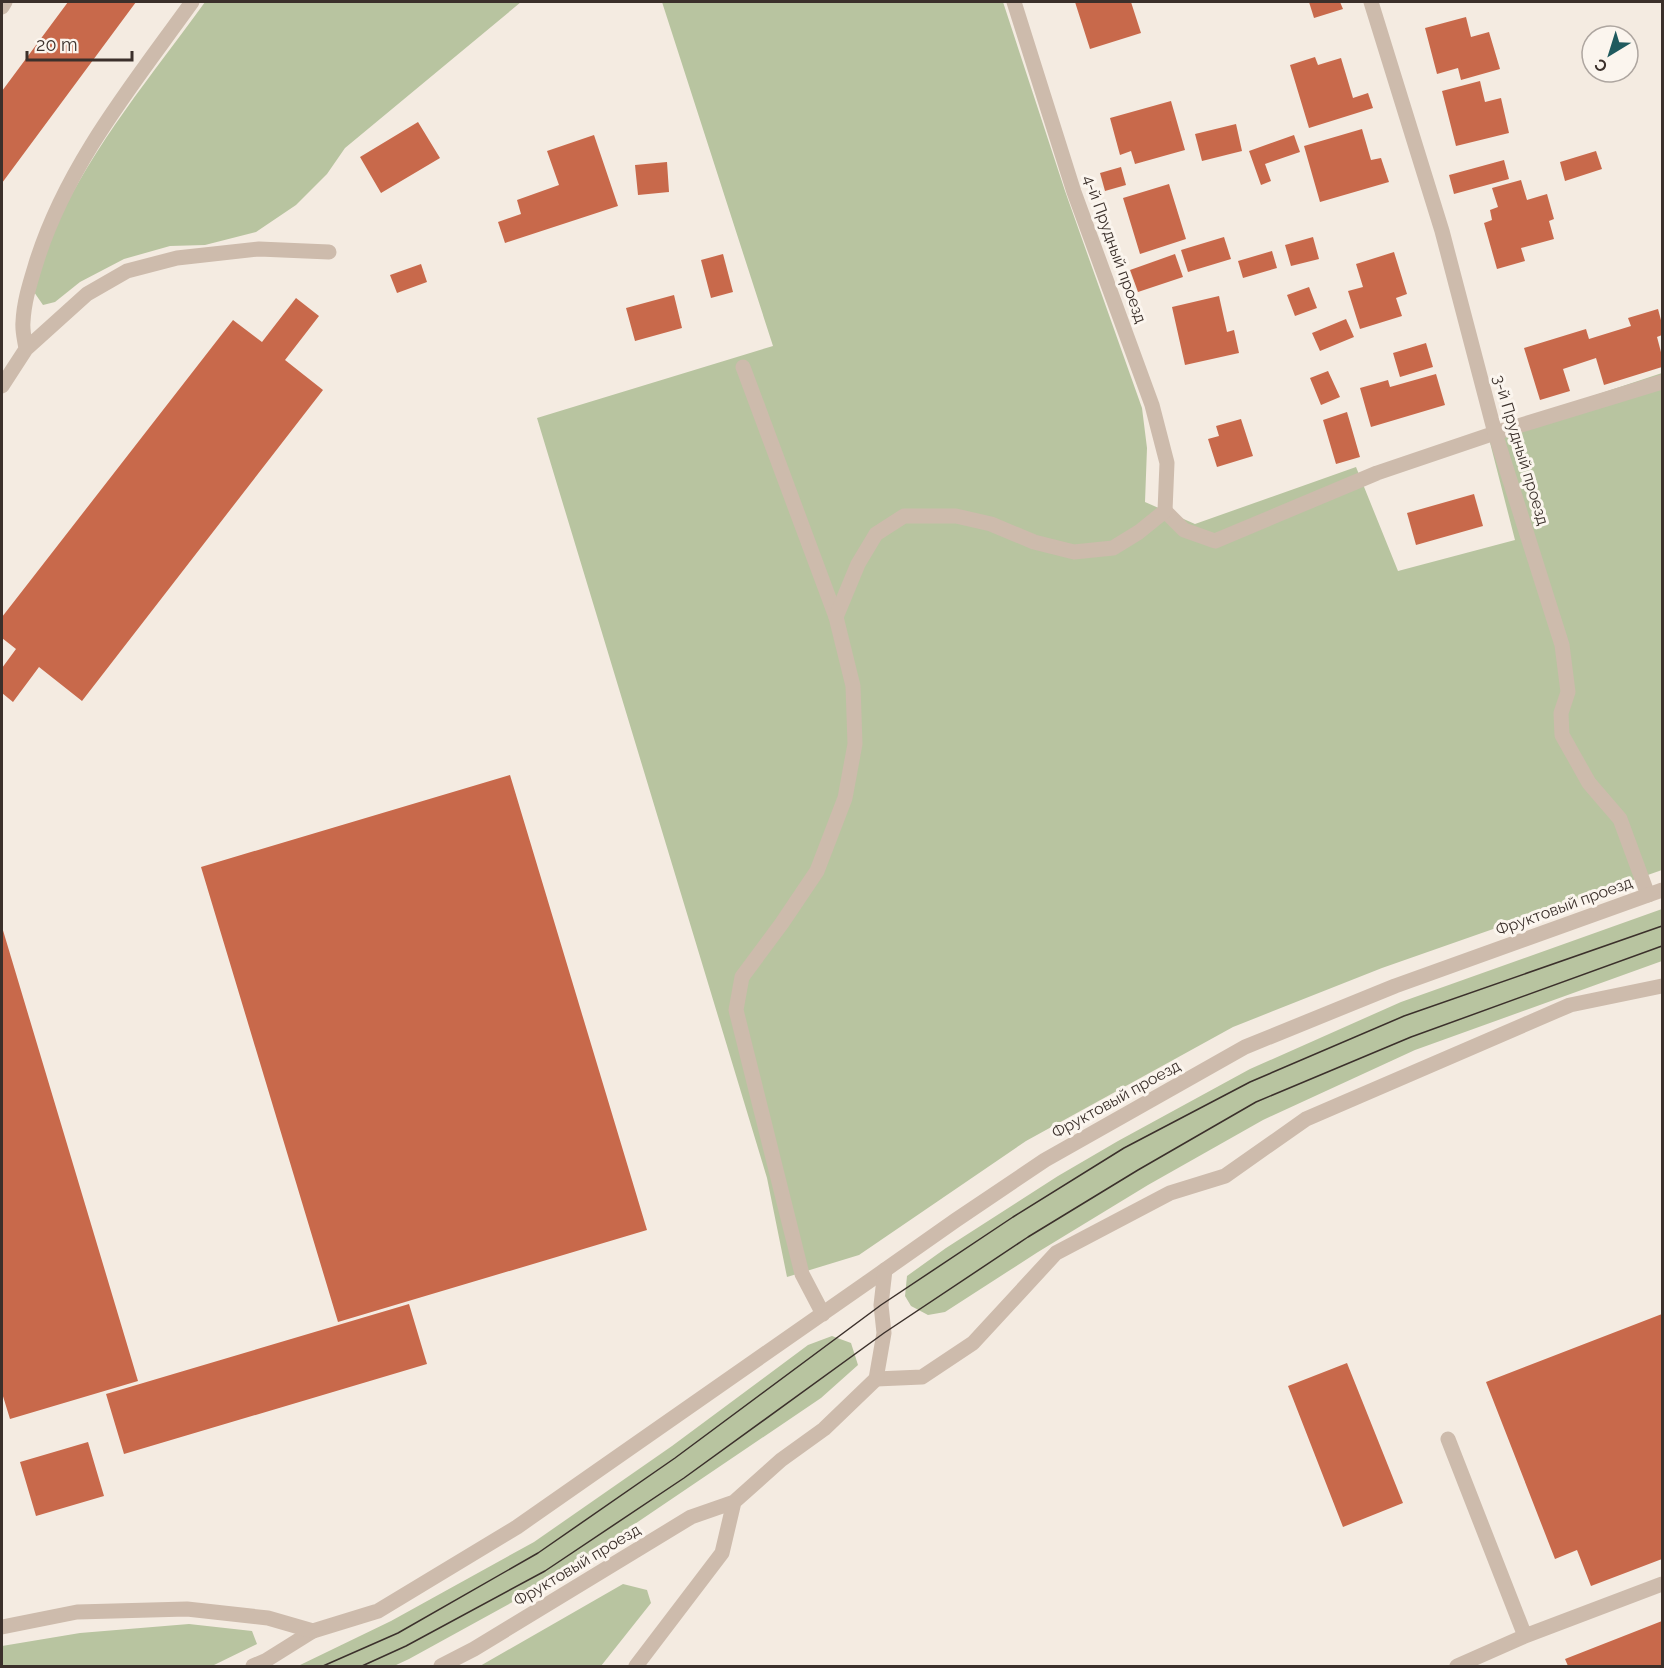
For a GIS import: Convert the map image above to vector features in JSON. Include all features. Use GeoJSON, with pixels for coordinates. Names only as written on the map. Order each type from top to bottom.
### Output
{"type":"FeatureCollection","features":[{"type":"Feature","properties":{"kind":"street"},"geometry":{"type":"LineString","coordinates":[[2,7],[5,2]]}},
{"type":"Feature","properties":{"kind":"street"},"geometry":{"type":"LineString","coordinates":[[26,349],[22,323],[27,291],[47,229],[66,187],[97,136],[192,2]]}},
{"type":"Feature","properties":{"kind":"street","name":"4-й Прудный проезд"},"geometry":{"type":"LineString","coordinates":[[1014,2],[1074,192],[1152,405],[1167,463],[1165,511]]}},
{"type":"Feature","properties":{"kind":"street","name":"3-й Прудный проезд"},"geometry":{"type":"LineString","coordinates":[[1371,2],[1442,231],[1495,433],[1562,645],[1568,692],[1561,713],[1562,735],[1589,783],[1620,819],[1655,892]]}},
{"type":"Feature","properties":{"kind":"street"},"geometry":{"type":"LineString","coordinates":[[2,386],[26,349],[87,294],[127,271],[177,258],[259,249],[329,252]]}},
{"type":"Feature","properties":{"kind":"street"},"geometry":{"type":"LineString","coordinates":[[743,367],[836,617],[853,686],[855,744],[845,798],[817,871],[742,976],[736,1010],[802,1274],[823,1314]]}},
{"type":"Feature","properties":{"kind":"street"},"geometry":{"type":"LineString","coordinates":[[836,617],[858,564],[876,534],[904,516],[956,516],[991,524],[1034,542],[1074,552],[1113,548],[1139,532],[1165,511],[1184,530],[1215,541],[1377,473],[1495,433],[1662,382]]}},
{"type":"Feature","properties":{"kind":"street","name":"Фруктовый проезд"},"geometry":{"type":"LineString","coordinates":[[253,1666],[313,1631],[378,1611],[517,1527],[1045,1160],[1245,1047],[1395,986],[1655,892]]}},
{"type":"Feature","properties":{"kind":"street"},"geometry":{"type":"LineString","coordinates":[[885,1270],[881,1305],[884,1333],[876,1379],[922,1377],[973,1343],[1056,1253],[1170,1193],[1225,1176],[1306,1119],[1570,1005],[1662,986]]}},
{"type":"Feature","properties":{"kind":"street","name":"Фруктовый проезд"},"geometry":{"type":"LineString","coordinates":[[441,1666],[474,1649],[691,1517],[734,1502],[781,1460],[824,1429],[876,1379]]}},
{"type":"Feature","properties":{"kind":"street"},"geometry":{"type":"LineString","coordinates":[[1448,1440],[1525,1636]]}},
{"type":"Feature","properties":{"kind":"street"},"geometry":{"type":"LineString","coordinates":[[636,1666],[722,1553],[734,1502]]}},
{"type":"Feature","properties":{"kind":"street"},"geometry":{"type":"LineString","coordinates":[[1457,1666],[1525,1636],[1662,1584]]}},
{"type":"Feature","properties":{"kind":"street"},"geometry":{"type":"LineString","coordinates":[[2,1627],[77,1612],[187,1609],[268,1618],[313,1631]]}},
{"type":"Feature","properties":{"kind":"green space"},"geometry":{"type":"Polygon","coordinates":[[[205,2],[521,2],[345,148],[327,174],[296,205],[256,232],[205,245],[170,246],[124,259],[80,282],[55,302],[43,305],[34,292],[49,242],[71,196],[125,111],[205,2]]]}},
{"type":"Feature","properties":{"kind":"green space"},"geometry":{"type":"Polygon","coordinates":[[[662,2],[1003,2],[1065,191],[1142,408],[1147,448],[1145,502],[1195,524],[1356,467],[1398,571],[1515,540],[1487,431],[1662,373],[1662,870],[1382,968],[1233,1027],[1026,1141],[859,1255],[787,1277],[767,1178],[537,418],[773,346],[662,2]]]}},
{"type":"Feature","properties":{"kind":"green space"},"geometry":{"type":"Polygon","coordinates":[[[1662,909],[1662,961],[1415,1050],[1263,1120],[1148,1185],[945,1312],[928,1315],[911,1306],[905,1296],[907,1276],[946,1248],[1058,1176],[1250,1069],[1401,1002],[1662,909]]]}},
{"type":"Feature","properties":{"kind":"green space"},"geometry":{"type":"Polygon","coordinates":[[[832,1336],[851,1343],[858,1365],[821,1398],[549,1582],[394,1666],[298,1666],[391,1621],[534,1542],[672,1446],[808,1345],[832,1336]]]}},
{"type":"Feature","properties":{"kind":"green space"},"geometry":{"type":"Polygon","coordinates":[[[623,1584],[647,1590],[651,1603],[601,1666],[480,1666],[623,1584]]]}},
{"type":"Feature","properties":{"kind":"green space"},"geometry":{"type":"Polygon","coordinates":[[[189,1624],[252,1631],[257,1644],[212,1666],[2,1666],[2,1646],[80,1633],[189,1624]]]}},
{"type":"Feature","properties":{"kind":"building"},"geometry":{"type":"Polygon","coordinates":[[[68,2],[136,2],[2,183],[2,91],[68,2]]]}},
{"type":"Feature","properties":{"kind":"building"},"geometry":{"type":"Polygon","coordinates":[[[1075,2],[1131,2],[1141,33],[1090,49],[1075,2]]]}},
{"type":"Feature","properties":{"kind":"building"},"geometry":{"type":"Polygon","coordinates":[[[1309,2],[1340,2],[1343,9],[1314,18],[1309,2]]]}},
{"type":"Feature","properties":{"kind":"building"},"geometry":{"type":"Polygon","coordinates":[[[1466,17],[1471,37],[1489,32],[1500,69],[1461,80],[1458,68],[1437,74],[1425,28],[1466,17]]]}},
{"type":"Feature","properties":{"kind":"building"},"geometry":{"type":"Polygon","coordinates":[[[1315,57],[1318,65],[1341,58],[1353,98],[1368,93],[1373,108],[1309,128],[1290,65],[1315,57]]]}},
{"type":"Feature","properties":{"kind":"building"},"geometry":{"type":"Polygon","coordinates":[[[1480,81],[1485,102],[1501,98],[1509,133],[1456,146],[1442,91],[1480,81]]]}},
{"type":"Feature","properties":{"kind":"building"},"geometry":{"type":"Polygon","coordinates":[[[1171,101],[1185,150],[1135,164],[1131,151],[1120,155],[1110,118],[1171,101]]]}},
{"type":"Feature","properties":{"kind":"building"},"geometry":{"type":"Polygon","coordinates":[[[418,122],[440,158],[381,193],[360,157],[418,122]]]}},
{"type":"Feature","properties":{"kind":"building"},"geometry":{"type":"Polygon","coordinates":[[[1236,124],[1242,151],[1202,161],[1195,134],[1236,124]]]}},
{"type":"Feature","properties":{"kind":"building"},"geometry":{"type":"Polygon","coordinates":[[[1362,129],[1371,160],[1381,158],[1389,182],[1320,202],[1304,146],[1362,129]]]}},
{"type":"Feature","properties":{"kind":"building"},"geometry":{"type":"Polygon","coordinates":[[[594,135],[618,206],[505,243],[498,222],[521,214],[517,200],[559,185],[547,151],[594,135]]]}},
{"type":"Feature","properties":{"kind":"building"},"geometry":{"type":"Polygon","coordinates":[[[1294,135],[1300,152],[1265,164],[1271,181],[1261,185],[1249,151],[1294,135]]]}},
{"type":"Feature","properties":{"kind":"building"},"geometry":{"type":"Polygon","coordinates":[[[1596,151],[1602,169],[1565,181],[1560,162],[1596,151]]]}},
{"type":"Feature","properties":{"kind":"building"},"geometry":{"type":"Polygon","coordinates":[[[1504,160],[1509,179],[1454,194],[1449,175],[1504,160]]]}},
{"type":"Feature","properties":{"kind":"building"},"geometry":{"type":"Polygon","coordinates":[[[667,162],[669,192],[638,195],[635,165],[667,162]]]}},
{"type":"Feature","properties":{"kind":"building"},"geometry":{"type":"Polygon","coordinates":[[[1121,167],[1126,185],[1105,191],[1100,173],[1121,167]]]}},
{"type":"Feature","properties":{"kind":"building"},"geometry":{"type":"Polygon","coordinates":[[[1521,180],[1527,200],[1547,194],[1554,219],[1549,221],[1554,239],[1521,248],[1525,261],[1497,269],[1484,223],[1492,220],[1490,210],[1498,207],[1492,188],[1521,180]]]}},
{"type":"Feature","properties":{"kind":"building"},"geometry":{"type":"Polygon","coordinates":[[[1169,184],[1186,239],[1140,254],[1123,198],[1169,184]]]}},
{"type":"Feature","properties":{"kind":"building"},"geometry":{"type":"Polygon","coordinates":[[[1224,237],[1231,259],[1188,272],[1181,250],[1224,237]]]}},
{"type":"Feature","properties":{"kind":"building"},"geometry":{"type":"Polygon","coordinates":[[[1313,237],[1319,259],[1291,266],[1285,245],[1313,237]]]}},
{"type":"Feature","properties":{"kind":"building"},"geometry":{"type":"Polygon","coordinates":[[[1272,251],[1277,268],[1243,278],[1238,261],[1272,251]]]}},
{"type":"Feature","properties":{"kind":"building"},"geometry":{"type":"Polygon","coordinates":[[[1394,252],[1407,294],[1396,298],[1402,316],[1360,329],[1348,291],[1363,287],[1356,264],[1394,252]]]}},
{"type":"Feature","properties":{"kind":"building"},"geometry":{"type":"Polygon","coordinates":[[[723,254],[733,292],[711,298],[701,260],[723,254]]]}},
{"type":"Feature","properties":{"kind":"building"},"geometry":{"type":"Polygon","coordinates":[[[1175,254],[1183,277],[1138,292],[1130,270],[1175,254]]]}},
{"type":"Feature","properties":{"kind":"building"},"geometry":{"type":"Polygon","coordinates":[[[421,264],[427,282],[397,293],[390,275],[421,264]]]}},
{"type":"Feature","properties":{"kind":"building"},"geometry":{"type":"Polygon","coordinates":[[[1309,287],[1317,308],[1295,316],[1287,295],[1309,287]]]}},
{"type":"Feature","properties":{"kind":"building"},"geometry":{"type":"Polygon","coordinates":[[[674,295],[682,328],[635,341],[626,308],[674,295]]]}},
{"type":"Feature","properties":{"kind":"building"},"geometry":{"type":"Polygon","coordinates":[[[1219,296],[1227,332],[1234,330],[1239,353],[1185,365],[1172,307],[1219,296]]]}},
{"type":"Feature","properties":{"kind":"building"},"geometry":{"type":"Polygon","coordinates":[[[296,298],[319,316],[285,360],[323,390],[82,701],[39,667],[13,702],[2,693],[2,668],[16,649],[2,638],[2,617],[233,320],[262,342],[296,298]]]}},
{"type":"Feature","properties":{"kind":"building"},"geometry":{"type":"Polygon","coordinates":[[[1658,309],[1662,324],[1662,335],[1657,337],[1662,356],[1662,367],[1604,385],[1596,358],[1563,369],[1570,391],[1540,400],[1524,348],[1586,329],[1589,339],[1631,326],[1628,318],[1658,309]]]}},
{"type":"Feature","properties":{"kind":"building"},"geometry":{"type":"Polygon","coordinates":[[[1346,319],[1354,337],[1320,351],[1312,333],[1346,319]]]}},
{"type":"Feature","properties":{"kind":"building"},"geometry":{"type":"Polygon","coordinates":[[[1426,343],[1433,367],[1400,377],[1393,353],[1426,343]]]}},
{"type":"Feature","properties":{"kind":"building"},"geometry":{"type":"Polygon","coordinates":[[[1328,371],[1340,397],[1321,405],[1310,378],[1328,371]]]}},
{"type":"Feature","properties":{"kind":"building"},"geometry":{"type":"Polygon","coordinates":[[[1436,374],[1445,405],[1371,427],[1360,388],[1388,380],[1390,387],[1436,374]]]}},
{"type":"Feature","properties":{"kind":"building"},"geometry":{"type":"Polygon","coordinates":[[[1347,412],[1360,457],[1336,464],[1323,420],[1347,412]]]}},
{"type":"Feature","properties":{"kind":"building"},"geometry":{"type":"Polygon","coordinates":[[[1241,419],[1253,456],[1217,467],[1208,439],[1219,436],[1216,426],[1241,419]]]}},
{"type":"Feature","properties":{"kind":"building"},"geometry":{"type":"Polygon","coordinates":[[[1474,494],[1483,526],[1416,545],[1407,513],[1474,494]]]}},
{"type":"Feature","properties":{"kind":"building"},"geometry":{"type":"Polygon","coordinates":[[[510,775],[647,1230],[338,1322],[201,867],[510,775]]]}},
{"type":"Feature","properties":{"kind":"building"},"geometry":{"type":"Polygon","coordinates":[[[2,927],[138,1381],[10,1419],[2,1393],[2,927]]]}},
{"type":"Feature","properties":{"kind":"building"},"geometry":{"type":"Polygon","coordinates":[[[409,1304],[427,1364],[124,1454],[106,1394],[409,1304]]]}},
{"type":"Feature","properties":{"kind":"building"},"geometry":{"type":"Polygon","coordinates":[[[1662,1314],[1662,1559],[1591,1586],[1577,1550],[1555,1559],[1486,1382],[1662,1314]]]}},
{"type":"Feature","properties":{"kind":"building"},"geometry":{"type":"Polygon","coordinates":[[[1347,1363],[1403,1503],[1343,1527],[1288,1386],[1347,1363]]]}},
{"type":"Feature","properties":{"kind":"building"},"geometry":{"type":"Polygon","coordinates":[[[88,1442],[104,1496],[36,1516],[20,1462],[88,1442]]]}},
{"type":"Feature","properties":{"kind":"building"},"geometry":{"type":"Polygon","coordinates":[[[1662,1621],[1662,1666],[1568,1666],[1565,1659],[1662,1621]]]}},
{"type":"Feature","properties":{"kind":"tram line"},"geometry":{"type":"LineString","coordinates":[[323,1666],[398,1633],[538,1553],[675,1458],[881,1305],[1013,1217],[1124,1148],[1250,1082],[1404,1016],[1662,926]]}},
{"type":"Feature","properties":{"kind":"tram line"},"geometry":{"type":"LineString","coordinates":[[362,1666],[406,1646],[545,1571],[684,1478],[884,1333],[1028,1237],[1256,1102],[1411,1037],[1662,946]]}}]}
